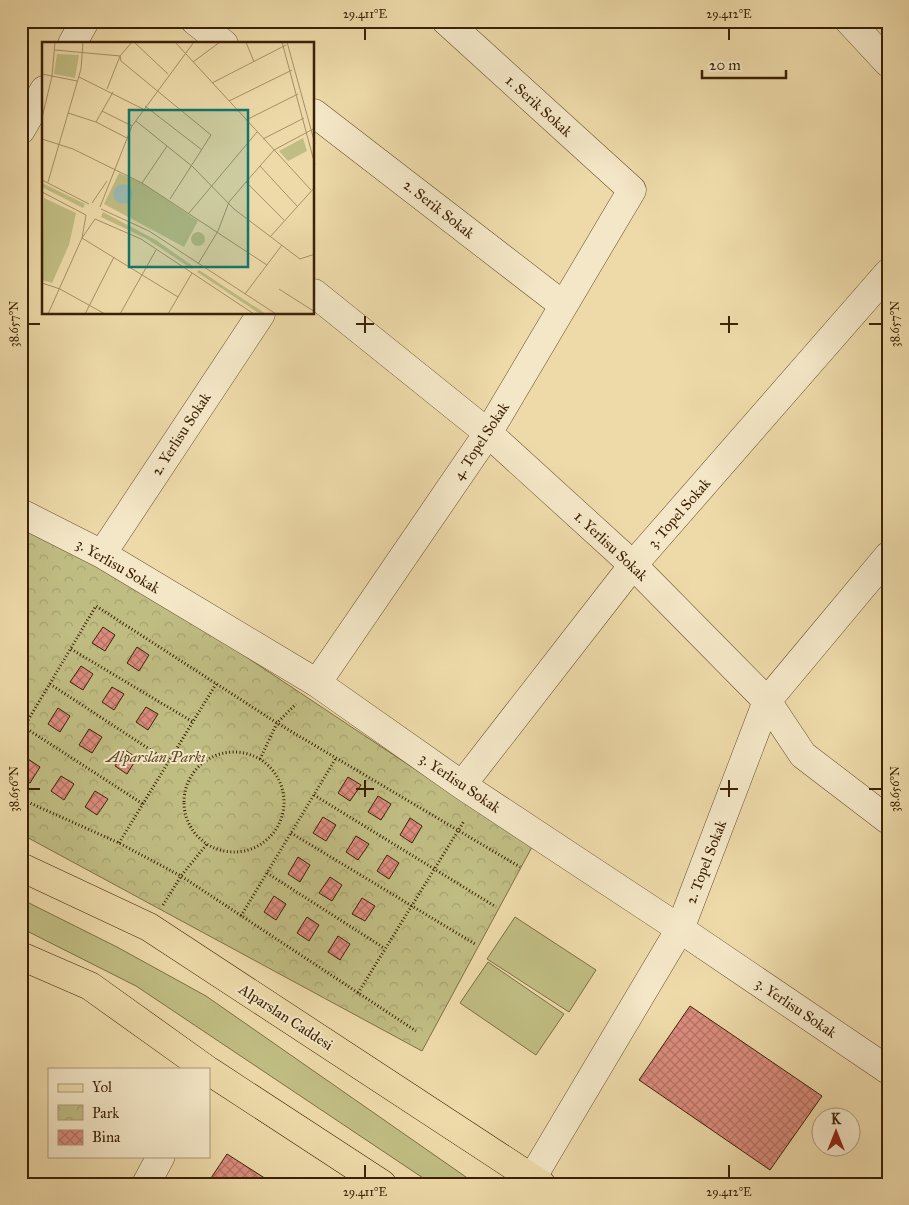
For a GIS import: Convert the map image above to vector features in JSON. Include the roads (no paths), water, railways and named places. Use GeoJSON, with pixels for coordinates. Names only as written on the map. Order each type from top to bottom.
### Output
{"type":"FeatureCollection","features":[{"type":"Feature","properties":{"kind":"main road","name":"Alparslan Caddesi"},"geometry":{"type":"LineString","coordinates":[[21,867],[150,927],[534,1182]]}},
{"type":"Feature","properties":{"kind":"main road"},"geometry":{"type":"LineString","coordinates":[[21,956],[90,986],[204,1068]]}},
{"type":"Feature","properties":{"kind":"main road"},"geometry":{"type":"LineString","coordinates":[[210,1072],[382,1184]]}},
{"type":"Feature","properties":{"kind":"street"},"geometry":{"type":"LineString","coordinates":[[73,42],[86,21]]}},
{"type":"Feature","properties":{"kind":"street"},"geometry":{"type":"LineString","coordinates":[[195,21],[221,42]]}},
{"type":"Feature","properties":{"kind":"street","name":"1. Serik Sokak"},"geometry":{"type":"LineString","coordinates":[[446,21],[632,190]]}},
{"type":"Feature","properties":{"kind":"street"},"geometry":{"type":"LineString","coordinates":[[849,21],[888,63]]}},
{"type":"Feature","properties":{"kind":"street"},"geometry":{"type":"LineString","coordinates":[[22,125],[42,93]]}},
{"type":"Feature","properties":{"kind":"street","name":"2. Serik Sokak"},"geometry":{"type":"LineString","coordinates":[[315,114],[563,305]]}},
{"type":"Feature","properties":{"kind":"street","name":"4. Topel Sokak"},"geometry":{"type":"LineString","coordinates":[[317,683],[488,433],[632,190]]}},
{"type":"Feature","properties":{"kind":"street","name":"3. Topel Sokak"},"geometry":{"type":"LineString","coordinates":[[462,785],[633,565],[888,273]]}},
{"type":"Feature","properties":{"kind":"street","name":"1. Yerlisu Sokak"},"geometry":{"type":"LineString","coordinates":[[315,294],[488,433],[633,565],[767,701],[803,755],[888,820]]}},
{"type":"Feature","properties":{"kind":"street","name":"2. Yerlisu Sokak"},"geometry":{"type":"LineString","coordinates":[[102,554],[260,315]]}},
{"type":"Feature","properties":{"kind":"street","name":"3. Yerlisu Sokak"},"geometry":{"type":"LineString","coordinates":[[21,513],[102,554],[317,683],[462,785],[680,929],[888,1070]]}},
{"type":"Feature","properties":{"kind":"street","name":"2. Topel Sokak"},"geometry":{"type":"LineString","coordinates":[[534,1182],[680,929],[767,701],[888,556]]}},
{"type":"Feature","properties":{"kind":"street"},"geometry":{"type":"LineString","coordinates":[[146,1184],[160,1158]]}},
{"type":"Feature","properties":{"kind":"park label","name":"Alparslan Parkı"},"geometry":{"type":"Point","coordinates":[156,757]}}]}
